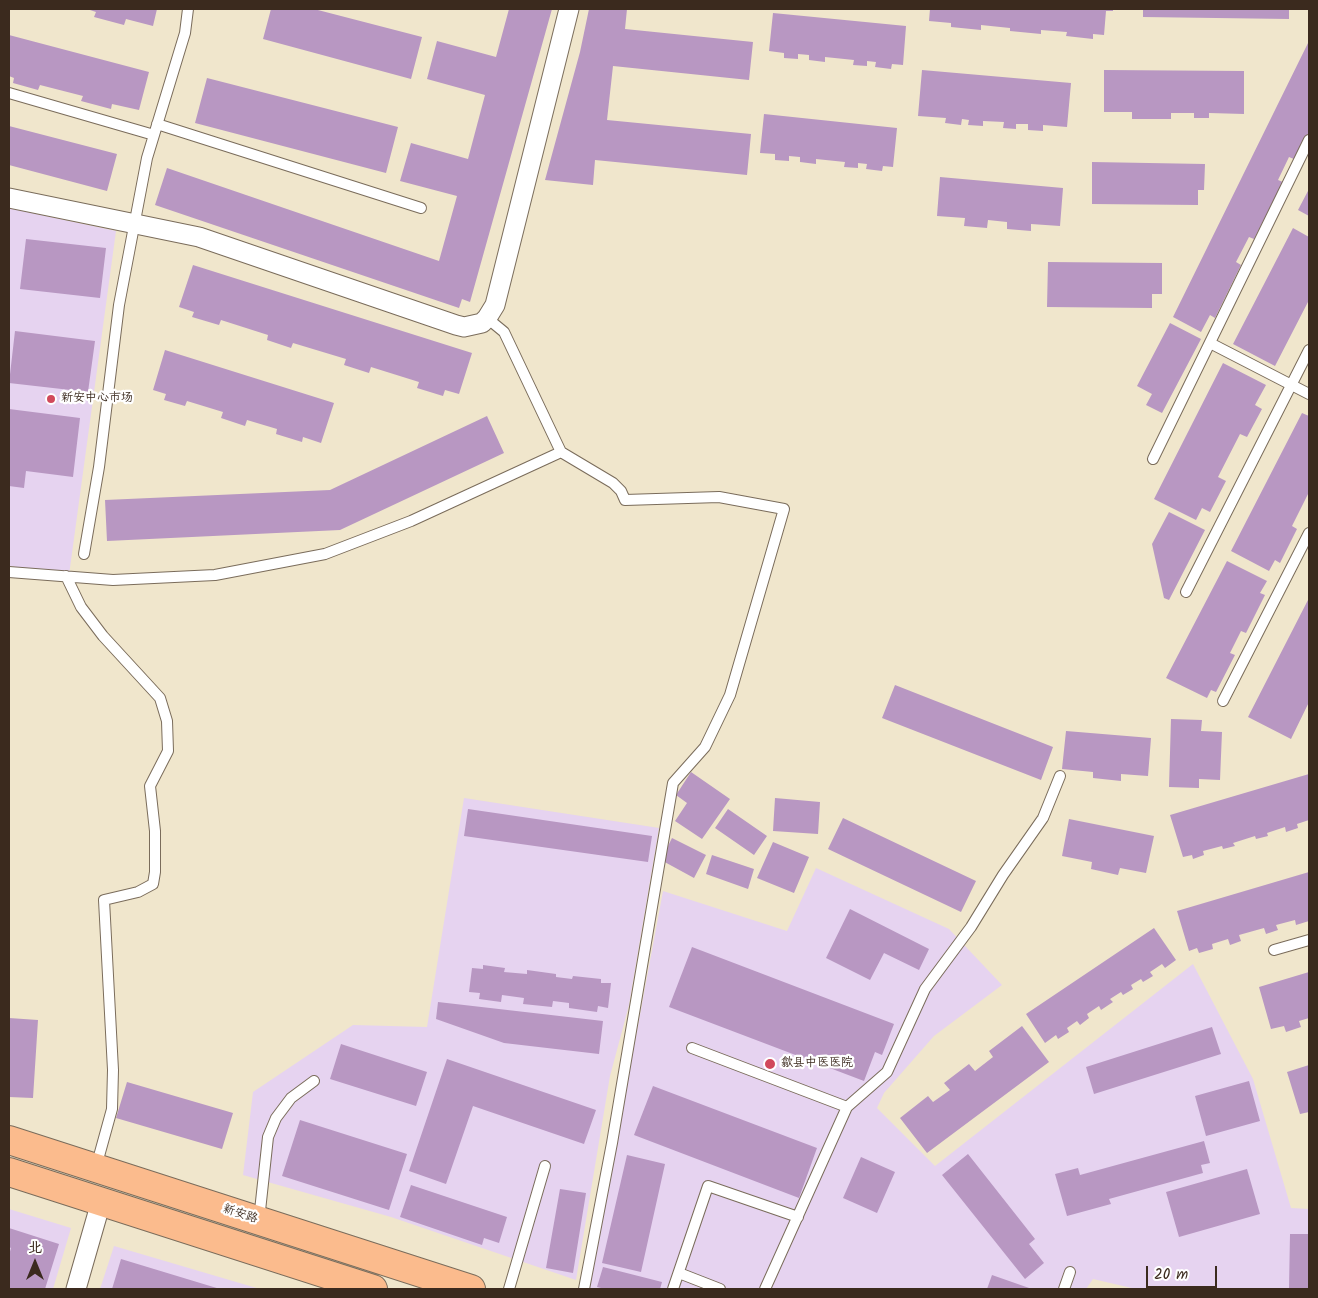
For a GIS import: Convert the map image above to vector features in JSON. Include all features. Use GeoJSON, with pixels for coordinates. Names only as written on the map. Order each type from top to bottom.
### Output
{"type":"FeatureCollection","features":[{"type":"Feature","properties":{"kind":"main road","name":"新安路"},"geometry":{"type":"LineString","coordinates":[[9,1140],[471,1289]]}},
{"type":"Feature","properties":{"kind":"main road"},"geometry":{"type":"LineString","coordinates":[[9,1172],[373,1289]]}},
{"type":"Feature","properties":{"kind":"street"},"geometry":{"type":"LineString","coordinates":[[9,198],[199,237],[456,325],[464,327],[482,323],[488,318],[495,305],[569,9]]}},
{"type":"Feature","properties":{"kind":"street"},"geometry":{"type":"LineString","coordinates":[[76,1289],[101,1202]]}},
{"type":"Feature","properties":{"kind":"lane"},"geometry":{"type":"LineString","coordinates":[[84,554],[99,467],[119,305],[134,224],[147,158],[185,33],[188,9]]}},
{"type":"Feature","properties":{"kind":"lane"},"geometry":{"type":"LineString","coordinates":[[9,93],[154,135]]}},
{"type":"Feature","properties":{"kind":"lane"},"geometry":{"type":"LineString","coordinates":[[157,124],[421,208]]}},
{"type":"Feature","properties":{"kind":"lane"},"geometry":{"type":"LineString","coordinates":[[1153,459],[1309,140]]}},
{"type":"Feature","properties":{"kind":"lane"},"geometry":{"type":"LineString","coordinates":[[488,318],[504,332],[561,452],[613,483],[621,491],[625,500],[719,497],[784,509],[730,695],[705,748],[673,783],[615,1123],[584,1289]]}},
{"type":"Feature","properties":{"kind":"lane"},"geometry":{"type":"LineString","coordinates":[[1210,343],[1309,394]]}},
{"type":"Feature","properties":{"kind":"lane"},"geometry":{"type":"LineString","coordinates":[[1186,592],[1309,350]]}},
{"type":"Feature","properties":{"kind":"lane"},"geometry":{"type":"LineString","coordinates":[[9,572],[113,580],[215,575],[325,554],[411,521],[561,452]]}},
{"type":"Feature","properties":{"kind":"lane"},"geometry":{"type":"LineString","coordinates":[[1224,701],[1309,532]]}},
{"type":"Feature","properties":{"kind":"lane"},"geometry":{"type":"LineString","coordinates":[[66,576],[81,607],[103,636],[160,698],[167,721],[168,751],[150,786],[155,831],[155,872],[153,884],[138,892],[104,900],[114,1070],[112,1109],[96,1168]]}},
{"type":"Feature","properties":{"kind":"lane"},"geometry":{"type":"LineString","coordinates":[[766,1289],[847,1107],[888,1072],[925,989],[972,927],[1003,875],[1043,818],[1060,776]]}},
{"type":"Feature","properties":{"kind":"lane"},"geometry":{"type":"LineString","coordinates":[[1274,950],[1309,940]]}},
{"type":"Feature","properties":{"kind":"lane"},"geometry":{"type":"LineString","coordinates":[[692,1048],[847,1107]]}},
{"type":"Feature","properties":{"kind":"lane"},"geometry":{"type":"LineString","coordinates":[[259,1221],[268,1137],[276,1118],[291,1098],[314,1081]]}},
{"type":"Feature","properties":{"kind":"lane"},"geometry":{"type":"LineString","coordinates":[[509,1289],[545,1166]]}},
{"type":"Feature","properties":{"kind":"lane"},"geometry":{"type":"LineString","coordinates":[[673,1289],[708,1186],[798,1218]]}},
{"type":"Feature","properties":{"kind":"lane"},"geometry":{"type":"LineString","coordinates":[[1064,1289],[1070,1272]]}},
{"type":"Feature","properties":{"kind":"lane"},"geometry":{"type":"LineString","coordinates":[[679,1273],[720,1289]]}},
{"type":"Feature","properties":{"kind":"shaded area","name":"新安中心市场"},"geometry":{"type":"Polygon","coordinates":[[[9,208],[116,231],[69,575],[9,566],[9,208]]]}},
{"type":"Feature","properties":{"kind":"shaded area"},"geometry":{"type":"Polygon","coordinates":[[[464,798],[659,828],[629,1005],[610,1076],[576,1280],[391,1217],[243,1175],[253,1092],[353,1025],[427,1027],[464,798]]]}},
{"type":"Feature","properties":{"kind":"shaded area"},"geometry":{"type":"Polygon","coordinates":[[[816,868],[949,929],[1002,985],[934,1036],[884,1093],[877,1108],[935,1166],[1193,964],[1253,1079],[1291,1208],[1309,1209],[1309,1289],[1136,1289],[1093,1279],[1086,1289],[589,1289],[663,891],[787,931],[816,868]]]}},
{"type":"Feature","properties":{"kind":"shaded area"},"geometry":{"type":"Polygon","coordinates":[[[9,1209],[71,1228],[53,1289],[9,1289],[9,1209]]]}},
{"type":"Feature","properties":{"kind":"shaded area"},"geometry":{"type":"Polygon","coordinates":[[[114,1246],[260,1289],[100,1289],[114,1246]]]}},
{"type":"Feature","properties":{"kind":"building"},"geometry":{"type":"Polygon","coordinates":[[[87,9],[157,9],[153,26],[126,19],[124,25],[94,17],[96,12],[87,9]]]}},
{"type":"Feature","properties":{"kind":"building"},"geometry":{"type":"Polygon","coordinates":[[[271,9],[314,9],[422,37],[411,79],[263,39],[271,9]]]}},
{"type":"Feature","properties":{"kind":"building"},"geometry":{"type":"Polygon","coordinates":[[[509,9],[552,9],[470,302],[462,299],[459,308],[155,205],[167,168],[439,261],[457,196],[400,181],[411,143],[468,159],[485,95],[427,79],[437,41],[496,57],[509,9]]]}},
{"type":"Feature","properties":{"kind":"building"},"geometry":{"type":"Polygon","coordinates":[[[589,9],[627,9],[625,29],[753,42],[749,80],[613,66],[607,120],[751,134],[747,175],[595,160],[593,185],[545,180],[580,52],[589,9]]]}},
{"type":"Feature","properties":{"kind":"building"},"geometry":{"type":"Polygon","coordinates":[[[930,9],[1113,9],[1113,11],[1106,11],[1104,35],[1093,34],[1093,39],[1066,36],[1067,32],[1041,30],[1041,34],[1010,31],[1010,28],[981,25],[981,30],[951,27],[951,23],[929,21],[930,9]]]}},
{"type":"Feature","properties":{"kind":"building"},"geometry":{"type":"Polygon","coordinates":[[[1143,9],[1289,9],[1289,19],[1143,17],[1143,9]]]}},
{"type":"Feature","properties":{"kind":"building"},"geometry":{"type":"Polygon","coordinates":[[[773,13],[906,26],[903,65],[892,64],[891,69],[875,67],[876,62],[867,61],[867,66],[853,65],[854,60],[825,57],[825,62],[809,60],[809,55],[798,54],[798,59],[784,58],[784,53],[769,51],[773,13]]]}},
{"type":"Feature","properties":{"kind":"building"},"geometry":{"type":"Polygon","coordinates":[[[9,35],[149,72],[139,110],[112,104],[111,109],[81,101],[83,96],[40,85],[38,90],[13,83],[14,78],[9,76],[9,35]]]}},
{"type":"Feature","properties":{"kind":"building"},"geometry":{"type":"Polygon","coordinates":[[[1309,41],[1309,133],[1296,160],[1289,157],[1278,180],[1283,182],[1254,239],[1249,237],[1236,262],[1241,265],[1215,318],[1210,315],[1201,332],[1173,317],[1309,41]]]}},
{"type":"Feature","properties":{"kind":"building"},"geometry":{"type":"Polygon","coordinates":[[[922,70],[1071,83],[1067,127],[1043,125],[1043,131],[1028,130],[1028,124],[1016,124],[1016,129],[1003,128],[1004,122],[983,121],[983,126],[968,125],[969,120],[962,119],[961,125],[945,123],[946,118],[918,116],[922,70]]]}},
{"type":"Feature","properties":{"kind":"building"},"geometry":{"type":"Polygon","coordinates":[[[1104,70],[1244,71],[1244,114],[1209,113],[1209,118],[1194,118],[1194,113],[1171,113],[1171,119],[1132,119],[1132,112],[1104,112],[1104,70]]]}},
{"type":"Feature","properties":{"kind":"building"},"geometry":{"type":"Polygon","coordinates":[[[207,78],[398,127],[386,173],[195,123],[207,78]]]}},
{"type":"Feature","properties":{"kind":"building"},"geometry":{"type":"Polygon","coordinates":[[[764,114],[897,128],[893,167],[883,166],[882,171],[866,169],[867,164],[858,163],[858,168],[844,167],[845,162],[816,159],[816,164],[800,162],[800,157],[789,156],[789,161],[775,160],[775,154],[760,153],[764,114]]]}},
{"type":"Feature","properties":{"kind":"building"},"geometry":{"type":"Polygon","coordinates":[[[9,126],[117,154],[107,191],[9,165],[9,126]]]}},
{"type":"Feature","properties":{"kind":"building"},"geometry":{"type":"Polygon","coordinates":[[[1092,162],[1205,164],[1204,190],[1198,190],[1198,205],[1092,204],[1092,162]]]}},
{"type":"Feature","properties":{"kind":"building"},"geometry":{"type":"Polygon","coordinates":[[[940,177],[1063,188],[1060,226],[1031,224],[1031,231],[1007,229],[1007,222],[988,220],[987,228],[964,226],[965,218],[937,216],[940,177]]]}},
{"type":"Feature","properties":{"kind":"building"},"geometry":{"type":"Polygon","coordinates":[[[1309,189],[1309,216],[1298,210],[1309,189]]]}},
{"type":"Feature","properties":{"kind":"building"},"geometry":{"type":"Polygon","coordinates":[[[1293,228],[1309,237],[1309,300],[1275,366],[1233,344],[1293,228]]]}},
{"type":"Feature","properties":{"kind":"building"},"geometry":{"type":"Polygon","coordinates":[[[26,239],[106,248],[100,298],[20,289],[26,239]]]}},
{"type":"Feature","properties":{"kind":"building"},"geometry":{"type":"Polygon","coordinates":[[[1048,262],[1162,263],[1162,294],[1152,294],[1152,308],[1047,307],[1048,262]]]}},
{"type":"Feature","properties":{"kind":"building"},"geometry":{"type":"Polygon","coordinates":[[[193,265],[472,353],[459,394],[445,390],[443,396],[417,388],[419,382],[371,367],[369,373],[344,365],[346,359],[293,343],[291,348],[267,340],[268,335],[221,320],[219,325],[192,317],[194,312],[179,307],[193,265]]]}},
{"type":"Feature","properties":{"kind":"building"},"geometry":{"type":"Polygon","coordinates":[[[1170,323],[1201,339],[1162,413],[1146,405],[1152,394],[1137,386],[1170,323]]]}},
{"type":"Feature","properties":{"kind":"building"},"geometry":{"type":"Polygon","coordinates":[[[15,331],[95,341],[88,392],[9,383],[15,331]]]}},
{"type":"Feature","properties":{"kind":"building"},"geometry":{"type":"Polygon","coordinates":[[[165,350],[334,403],[321,443],[303,437],[302,442],[276,434],[277,429],[247,420],[245,426],[221,418],[223,412],[187,401],[185,406],[164,400],[166,394],[153,390],[165,350]]]}},
{"type":"Feature","properties":{"kind":"building"},"geometry":{"type":"Polygon","coordinates":[[[1223,363],[1266,385],[1255,405],[1262,409],[1247,437],[1240,434],[1218,477],[1226,481],[1210,512],[1202,508],[1196,520],[1154,499],[1223,363]]]}},
{"type":"Feature","properties":{"kind":"building"},"geometry":{"type":"Polygon","coordinates":[[[9,409],[80,418],[73,477],[26,471],[24,488],[9,486],[9,409]]]}},
{"type":"Feature","properties":{"kind":"building"},"geometry":{"type":"Polygon","coordinates":[[[1302,413],[1309,416],[1309,492],[1292,526],[1297,529],[1280,563],[1275,560],[1269,571],[1231,551],[1302,413]]]}},
{"type":"Feature","properties":{"kind":"building"},"geometry":{"type":"Polygon","coordinates":[[[487,416],[504,453],[340,530],[107,541],[105,500],[330,490],[487,416]]]}},
{"type":"Feature","properties":{"kind":"building"},"geometry":{"type":"Polygon","coordinates":[[[1169,512],[1205,530],[1169,600],[1164,598],[1152,544],[1169,512]]]}},
{"type":"Feature","properties":{"kind":"building"},"geometry":{"type":"Polygon","coordinates":[[[1227,561],[1267,581],[1260,593],[1265,595],[1246,633],[1241,631],[1230,653],[1235,655],[1216,692],[1211,690],[1207,698],[1166,678],[1227,561]]]}},
{"type":"Feature","properties":{"kind":"building"},"geometry":{"type":"Polygon","coordinates":[[[1309,598],[1309,702],[1291,739],[1248,717],[1309,598]]]}},
{"type":"Feature","properties":{"kind":"building"},"geometry":{"type":"Polygon","coordinates":[[[895,685],[1053,747],[1041,780],[882,718],[895,685]]]}},
{"type":"Feature","properties":{"kind":"building"},"geometry":{"type":"Polygon","coordinates":[[[1171,719],[1202,720],[1201,731],[1222,732],[1220,780],[1199,779],[1199,788],[1169,787],[1171,719]]]}},
{"type":"Feature","properties":{"kind":"building"},"geometry":{"type":"Polygon","coordinates":[[[1066,731],[1151,738],[1148,776],[1121,774],[1121,781],[1093,778],[1093,772],[1062,769],[1066,731]]]}},
{"type":"Feature","properties":{"kind":"building"},"geometry":{"type":"Polygon","coordinates":[[[691,772],[730,799],[702,839],[675,821],[687,803],[676,795],[691,772]]]}},
{"type":"Feature","properties":{"kind":"building"},"geometry":{"type":"Polygon","coordinates":[[[1309,774],[1309,820],[1297,824],[1298,828],[1286,832],[1285,827],[1267,833],[1268,836],[1256,839],[1255,836],[1233,843],[1235,846],[1223,849],[1222,846],[1203,851],[1204,855],[1193,859],[1192,855],[1183,857],[1170,815],[1309,774]]]}},
{"type":"Feature","properties":{"kind":"building"},"geometry":{"type":"Polygon","coordinates":[[[775,798],[820,802],[818,834],[773,831],[775,798]]]}},
{"type":"Feature","properties":{"kind":"building"},"geometry":{"type":"Polygon","coordinates":[[[468,809],[652,836],[648,862],[464,836],[468,809]]]}},
{"type":"Feature","properties":{"kind":"building"},"geometry":{"type":"Polygon","coordinates":[[[728,809],[767,836],[754,855],[715,828],[728,809]]]}},
{"type":"Feature","properties":{"kind":"building"},"geometry":{"type":"Polygon","coordinates":[[[843,818],[976,881],[961,912],[828,849],[843,818]]]}},
{"type":"Feature","properties":{"kind":"building"},"geometry":{"type":"Polygon","coordinates":[[[1069,819],[1154,836],[1146,873],[1120,868],[1118,875],[1091,869],[1092,862],[1062,856],[1069,819]]]}},
{"type":"Feature","properties":{"kind":"building"},"geometry":{"type":"Polygon","coordinates":[[[672,838],[706,855],[694,878],[661,860],[672,838]]]}},
{"type":"Feature","properties":{"kind":"building"},"geometry":{"type":"Polygon","coordinates":[[[773,842],[809,857],[794,893],[757,878],[773,842]]]}},
{"type":"Feature","properties":{"kind":"building"},"geometry":{"type":"Polygon","coordinates":[[[712,855],[754,869],[748,889],[706,874],[712,855]]]}},
{"type":"Feature","properties":{"kind":"building"},"geometry":{"type":"Polygon","coordinates":[[[1309,872],[1309,921],[1296,925],[1295,920],[1276,925],[1278,930],[1266,934],[1264,928],[1239,935],[1241,941],[1230,945],[1228,939],[1212,944],[1213,949],[1199,953],[1197,948],[1189,951],[1177,911],[1309,872]]]}},
{"type":"Feature","properties":{"kind":"building"},"geometry":{"type":"Polygon","coordinates":[[[850,909],[929,949],[919,970],[884,953],[870,980],[826,958],[850,909]]]}},
{"type":"Feature","properties":{"kind":"building"},"geometry":{"type":"Polygon","coordinates":[[[1154,928],[1176,960],[1165,968],[1162,964],[1150,972],[1153,976],[1143,982],[1141,979],[1131,985],[1133,989],[1123,995],[1121,992],[1110,999],[1113,1002],[1101,1010],[1099,1006],[1087,1014],[1089,1018],[1080,1025],[1077,1021],[1067,1028],[1069,1032],[1058,1039],[1056,1035],[1045,1043],[1026,1014],[1154,928]]]}},
{"type":"Feature","properties":{"kind":"building"},"geometry":{"type":"Polygon","coordinates":[[[692,947],[894,1024],[882,1055],[875,1052],[864,1081],[669,1007],[692,947]]]}},
{"type":"Feature","properties":{"kind":"building"},"geometry":{"type":"Polygon","coordinates":[[[483,965],[505,968],[504,972],[527,974],[527,970],[556,974],[556,977],[572,979],[573,976],[601,979],[601,983],[611,983],[608,1008],[598,1006],[597,1012],[569,1008],[569,1003],[553,1001],[552,1007],[523,1004],[524,998],[502,995],[501,1002],[479,999],[480,993],[469,992],[472,968],[483,969],[483,965]]]}},
{"type":"Feature","properties":{"kind":"building"},"geometry":{"type":"Polygon","coordinates":[[[1309,972],[1309,1018],[1299,1021],[1301,1027],[1286,1032],[1284,1026],[1271,1029],[1259,987],[1309,972]]]}},
{"type":"Feature","properties":{"kind":"building"},"geometry":{"type":"Polygon","coordinates":[[[438,1002],[603,1021],[599,1054],[504,1043],[436,1019],[438,1002]]]}},
{"type":"Feature","properties":{"kind":"building"},"geometry":{"type":"Polygon","coordinates":[[[9,1018],[38,1020],[33,1098],[9,1097],[9,1018]]]}},
{"type":"Feature","properties":{"kind":"building"},"geometry":{"type":"Polygon","coordinates":[[[1022,1026],[1049,1062],[927,1153],[900,1118],[928,1096],[933,1102],[950,1090],[944,1083],[969,1064],[975,1071],[993,1057],[989,1051],[1022,1026]]]}},
{"type":"Feature","properties":{"kind":"building"},"geometry":{"type":"Polygon","coordinates":[[[1212,1027],[1221,1054],[1094,1094],[1086,1067],[1212,1027]]]}},
{"type":"Feature","properties":{"kind":"building"},"geometry":{"type":"Polygon","coordinates":[[[341,1044],[427,1072],[416,1106],[330,1079],[341,1044]]]}},
{"type":"Feature","properties":{"kind":"building"},"geometry":{"type":"Polygon","coordinates":[[[447,1059],[596,1110],[584,1144],[473,1106],[446,1184],[409,1171],[447,1059]]]}},
{"type":"Feature","properties":{"kind":"building"},"geometry":{"type":"Polygon","coordinates":[[[1309,1065],[1309,1112],[1300,1114],[1287,1072],[1309,1065]]]}},
{"type":"Feature","properties":{"kind":"building"},"geometry":{"type":"Polygon","coordinates":[[[1249,1081],[1260,1121],[1206,1136],[1195,1096],[1249,1081]]]}},
{"type":"Feature","properties":{"kind":"building"},"geometry":{"type":"Polygon","coordinates":[[[127,1082],[233,1113],[222,1149],[116,1118],[127,1082]]]}},
{"type":"Feature","properties":{"kind":"building"},"geometry":{"type":"Polygon","coordinates":[[[653,1086],[817,1148],[799,1198],[634,1135],[653,1086]]]}},
{"type":"Feature","properties":{"kind":"building"},"geometry":{"type":"Polygon","coordinates":[[[300,1120],[407,1154],[389,1210],[282,1176],[300,1120]]]}},
{"type":"Feature","properties":{"kind":"building"},"geometry":{"type":"Polygon","coordinates":[[[1204,1141],[1210,1163],[1201,1165],[1203,1173],[1109,1199],[1111,1204],[1067,1216],[1055,1174],[1078,1168],[1080,1175],[1204,1141]]]}},
{"type":"Feature","properties":{"kind":"building"},"geometry":{"type":"Polygon","coordinates":[[[968,1154],[1035,1239],[1029,1244],[1044,1263],[1025,1279],[942,1175],[968,1154]]]}},
{"type":"Feature","properties":{"kind":"building"},"geometry":{"type":"Polygon","coordinates":[[[627,1155],[665,1164],[641,1272],[602,1263],[627,1155]]]}},
{"type":"Feature","properties":{"kind":"building"},"geometry":{"type":"Polygon","coordinates":[[[861,1157],[895,1172],[877,1213],[843,1198],[861,1157]]]}},
{"type":"Feature","properties":{"kind":"building"},"geometry":{"type":"Polygon","coordinates":[[[1247,1169],[1260,1214],[1179,1237],[1166,1192],[1247,1169]]]}},
{"type":"Feature","properties":{"kind":"building"},"geometry":{"type":"Polygon","coordinates":[[[411,1185],[507,1217],[499,1243],[484,1238],[482,1245],[400,1217],[411,1185]]]}},
{"type":"Feature","properties":{"kind":"building"},"geometry":{"type":"Polygon","coordinates":[[[560,1189],[586,1193],[573,1273],[546,1268],[560,1189]]]}},
{"type":"Feature","properties":{"kind":"building"},"geometry":{"type":"Polygon","coordinates":[[[9,1228],[59,1244],[45,1289],[9,1289],[9,1255],[11,1248],[9,1247],[9,1228]]]}},
{"type":"Feature","properties":{"kind":"building"},"geometry":{"type":"Polygon","coordinates":[[[1290,1234],[1309,1234],[1309,1289],[1289,1289],[1290,1234]]]}},
{"type":"Feature","properties":{"kind":"building"},"geometry":{"type":"Polygon","coordinates":[[[121,1259],[220,1289],[112,1289],[121,1259]]]}},
{"type":"Feature","properties":{"kind":"building"},"geometry":{"type":"Polygon","coordinates":[[[603,1267],[662,1282],[660,1289],[605,1289],[597,1287],[603,1267]]]}},
{"type":"Feature","properties":{"kind":"building"},"geometry":{"type":"Polygon","coordinates":[[[992,1275],[1032,1289],[987,1289],[992,1275]]]}},
{"type":"Feature","properties":{"kind":"place","name":"新安中心市场"},"geometry":{"type":"Point","coordinates":[51,399]}},
{"type":"Feature","properties":{"kind":"place","name":"歙县中医医院"},"geometry":{"type":"Point","coordinates":[770,1064]}}]}
